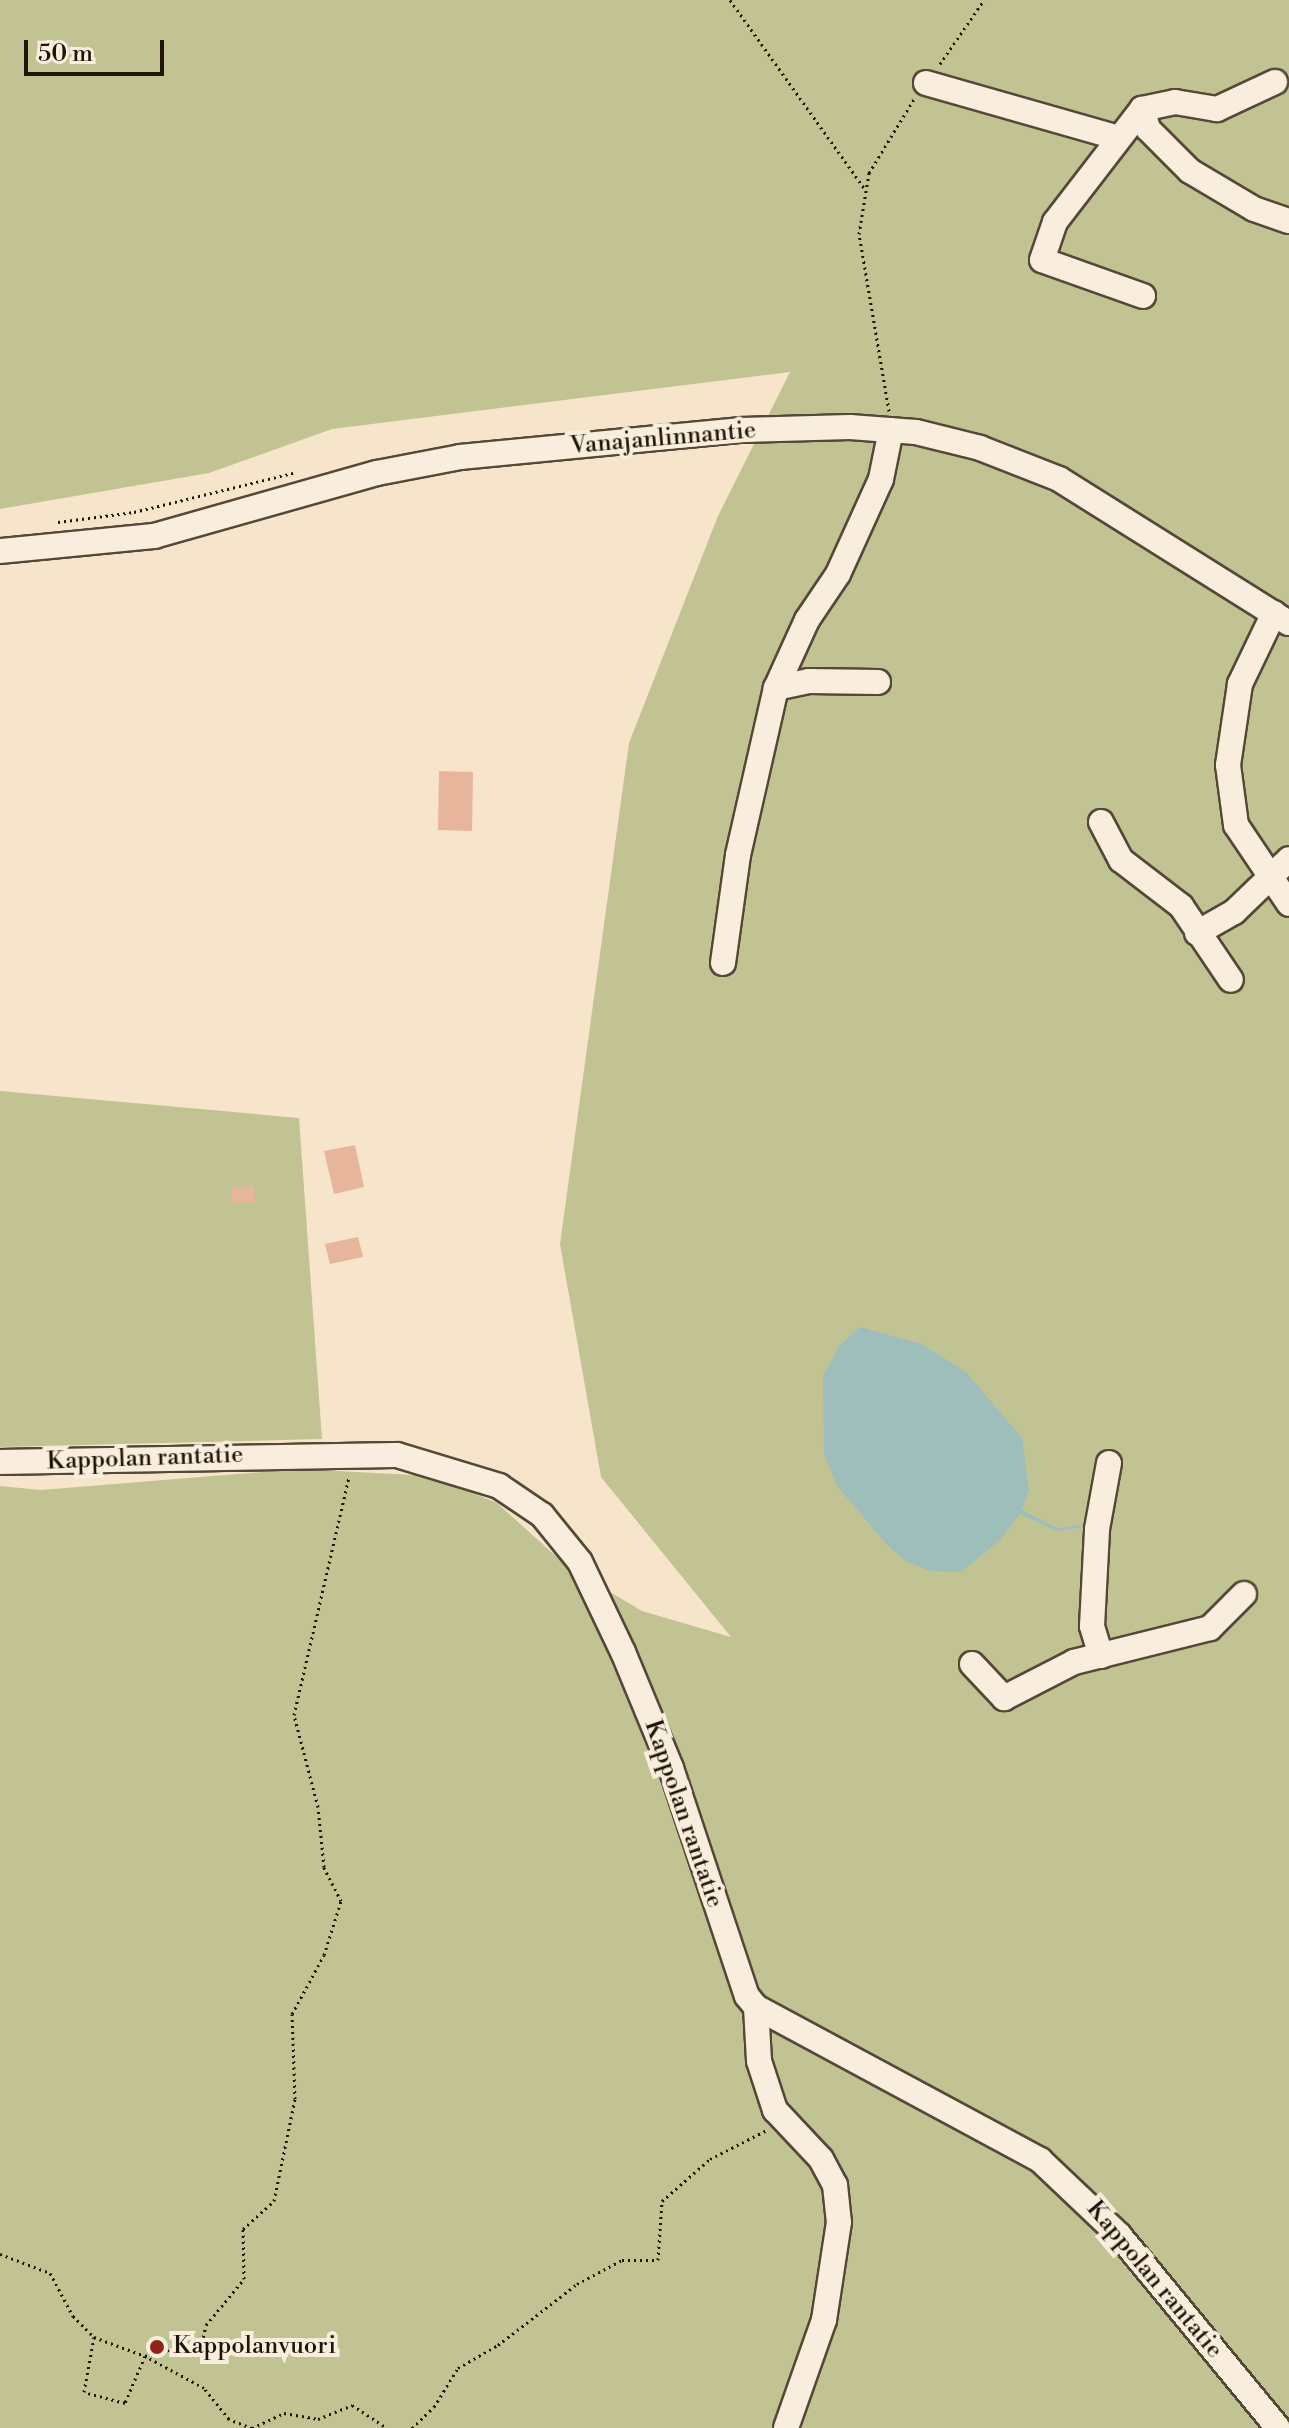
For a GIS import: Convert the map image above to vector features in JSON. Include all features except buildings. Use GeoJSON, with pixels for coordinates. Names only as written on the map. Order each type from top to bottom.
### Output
{"type":"FeatureCollection","features":[{"type":"Feature","properties":{"kind":"street"},"geometry":{"type":"LineString","coordinates":[[1143,296],[1042,260],[1047,236],[1115,137],[1142,109],[1175,102],[1217,109],[1275,82]]}},
{"type":"Feature","properties":{"kind":"street"},"geometry":{"type":"LineString","coordinates":[[926,83],[1115,137]]}},
{"type":"Feature","properties":{"kind":"street"},"geometry":{"type":"LineString","coordinates":[[1142,109],[1148,129],[1190,171],[1254,209],[1289,221]]}},
{"type":"Feature","properties":{"kind":"street"},"geometry":{"type":"LineString","coordinates":[[723,963],[738,855],[776,688],[807,620],[838,574],[881,479],[891,426]]}},
{"type":"Feature","properties":{"kind":"street","name":"Vanajanlinnantie"},"geometry":{"type":"LineString","coordinates":[[0,551],[154,536],[377,473],[460,457],[742,430],[891,426],[980,448],[1059,479],[1281,618]]}},
{"type":"Feature","properties":{"kind":"street"},"geometry":{"type":"LineString","coordinates":[[1281,618],[1240,684],[1228,765],[1236,825],[1289,904]]}},
{"type":"Feature","properties":{"kind":"street"},"geometry":{"type":"LineString","coordinates":[[776,688],[809,681],[878,682]]}},
{"type":"Feature","properties":{"kind":"street"},"geometry":{"type":"LineString","coordinates":[[1101,822],[1121,860],[1181,906],[1231,980]]}},
{"type":"Feature","properties":{"kind":"street"},"geometry":{"type":"LineString","coordinates":[[1197,933],[1234,912],[1289,859]]}},
{"type":"Feature","properties":{"kind":"street","name":"Kappolan rantatie"},"geometry":{"type":"LineString","coordinates":[[0,1462],[354,1452],[410,1458],[499,1486],[542,1515],[580,1562],[671,1768],[722,1930],[756,2007],[1040,2160],[1119,2235],[1278,2428]]}},
{"type":"Feature","properties":{"kind":"street"},"geometry":{"type":"LineString","coordinates":[[1101,1656],[1092,1626],[1097,1529],[1109,1463]]}},
{"type":"Feature","properties":{"kind":"street"},"geometry":{"type":"LineString","coordinates":[[972,1664],[1004,1698],[1060,1669],[1210,1628],[1244,1594]]}},
{"type":"Feature","properties":{"kind":"street"},"geometry":{"type":"LineString","coordinates":[[756,2007],[759,2061],[784,2120],[821,2159],[835,2185],[839,2222],[824,2320],[786,2428]]}},
{"type":"Feature","properties":{"kind":"path"},"geometry":{"type":"LineString","coordinates":[[730,0],[866,191]]}},
{"type":"Feature","properties":{"kind":"path"},"geometry":{"type":"LineString","coordinates":[[891,426],[885,366],[859,234],[869,173],[984,0]]}},
{"type":"Feature","properties":{"kind":"path"},"geometry":{"type":"LineString","coordinates":[[45,524],[134,512],[294,472]]}},
{"type":"Feature","properties":{"kind":"path"},"geometry":{"type":"LineString","coordinates":[[145,2356],[202,2343],[206,2325],[244,2279],[243,2229],[274,2201],[295,2099],[292,2014],[324,1955],[341,1901],[324,1867],[318,1807],[294,1715],[354,1452]]}},
{"type":"Feature","properties":{"kind":"path"},"geometry":{"type":"LineString","coordinates":[[412,2428],[434,2407],[458,2368],[498,2345],[577,2284],[622,2260],[658,2260],[662,2201],[710,2159],[784,2120]]}},
{"type":"Feature","properties":{"kind":"path"},"geometry":{"type":"LineString","coordinates":[[0,2254],[50,2273],[73,2316],[94,2337],[145,2356],[204,2388],[229,2419],[252,2428],[284,2413],[318,2419],[352,2405],[387,2428]]}},
{"type":"Feature","properties":{"kind":"path"},"geometry":{"type":"LineString","coordinates":[[94,2337],[84,2392],[125,2403],[145,2356]]}},
{"type":"Feature","properties":{"kind":"green space"},"geometry":{"type":"Polygon","coordinates":[[[0,0],[1289,0],[1289,2428],[0,2428],[0,1486],[41,1490],[300,1469],[432,1476],[497,1503],[568,1567],[642,1611],[731,1637],[601,1477],[560,1244],[629,743],[718,516],[790,372],[332,429],[209,473],[0,509],[0,0]]]}},
{"type":"Feature","properties":{"kind":"green space"},"geometry":{"type":"Polygon","coordinates":[[[0,1091],[299,1118],[322,1439],[0,1447],[0,1091]]]}},
{"type":"Feature","properties":{"kind":"water"},"geometry":{"type":"Polygon","coordinates":[[[860,1327],[922,1344],[966,1372],[1022,1438],[1029,1490],[1022,1510],[1057,1528],[1087,1524],[1086,1527],[1056,1531],[1020,1514],[999,1541],[961,1572],[930,1571],[906,1561],[888,1546],[837,1486],[824,1453],[823,1376],[839,1346],[860,1327]]]}},
{"type":"Feature","properties":{"kind":"place","name":"Kappolanvuori"},"geometry":{"type":"Point","coordinates":[157,2347]}}]}
